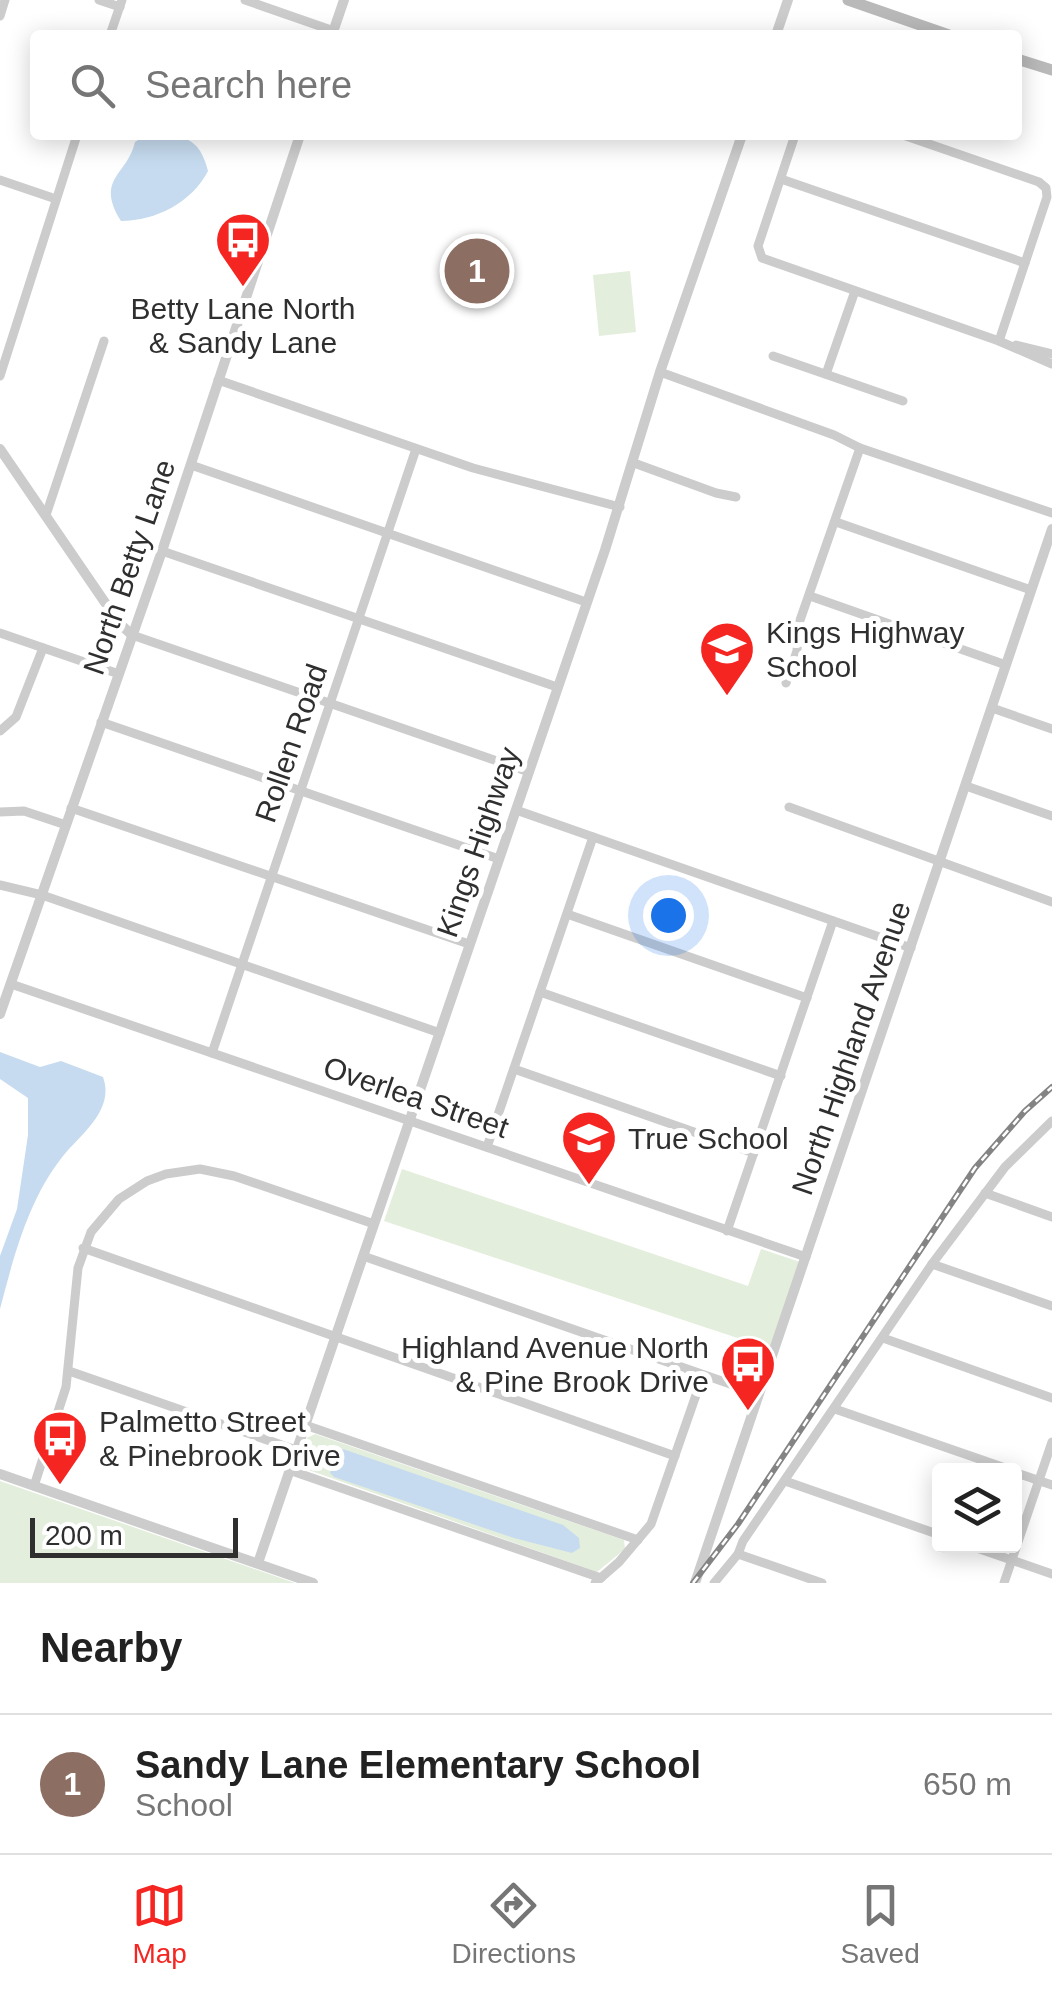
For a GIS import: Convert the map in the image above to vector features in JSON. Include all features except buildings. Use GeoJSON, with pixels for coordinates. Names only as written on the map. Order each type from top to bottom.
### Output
{"type":"FeatureCollection","features":[{"type":"Feature","properties":{"kind":"main road"},"geometry":{"type":"LineString","coordinates":[[848,0],[935,30]]}},
{"type":"Feature","properties":{"kind":"main road"},"geometry":{"type":"LineString","coordinates":[[1022,61],[1052,70]]}},
{"type":"Feature","properties":{"kind":"street"},"geometry":{"type":"LineString","coordinates":[[0,16],[5,0]]}},
{"type":"Feature","properties":{"kind":"street"},"geometry":{"type":"LineString","coordinates":[[100,0],[121,4],[112,30]]}},
{"type":"Feature","properties":{"kind":"street"},"geometry":{"type":"LineString","coordinates":[[245,0],[325,30]]}},
{"type":"Feature","properties":{"kind":"street"},"geometry":{"type":"LineString","coordinates":[[334,30],[344,0]]}},
{"type":"Feature","properties":{"kind":"street"},"geometry":{"type":"LineString","coordinates":[[778,30],[788,0]]}},
{"type":"Feature","properties":{"kind":"street"},"geometry":{"type":"LineString","coordinates":[[0,376],[75,140]]}},
{"type":"Feature","properties":{"kind":"street","name":"North Betty Lane"},"geometry":{"type":"LineString","coordinates":[[0,1014],[162,550],[298,140]]}},
{"type":"Feature","properties":{"kind":"street","name":"Kings Highway"},"geometry":{"type":"LineString","coordinates":[[258,1564],[620,507],[660,372],[740,140]]}},
{"type":"Feature","properties":{"kind":"street"},"geometry":{"type":"LineString","coordinates":[[793,140],[758,254],[1052,364]]}},
{"type":"Feature","properties":{"kind":"street"},"geometry":{"type":"LineString","coordinates":[[918,140],[1040,182],[1046,188],[1047,197],[999,341]]}},
{"type":"Feature","properties":{"kind":"street"},"geometry":{"type":"LineString","coordinates":[[781,179],[1024,263]]}},
{"type":"Feature","properties":{"kind":"street"},"geometry":{"type":"LineString","coordinates":[[0,180],[56,200]]}},
{"type":"Feature","properties":{"kind":"street"},"geometry":{"type":"LineString","coordinates":[[826,374],[856,291]]}},
{"type":"Feature","properties":{"kind":"street"},"geometry":{"type":"LineString","coordinates":[[46,515],[104,341]]}},
{"type":"Feature","properties":{"kind":"street"},"geometry":{"type":"LineString","coordinates":[[999,341],[1052,354]]}},
{"type":"Feature","properties":{"kind":"street"},"geometry":{"type":"LineString","coordinates":[[773,356],[904,401]]}},
{"type":"Feature","properties":{"kind":"street"},"geometry":{"type":"LineString","coordinates":[[660,372],[860,448],[1052,513]]}},
{"type":"Feature","properties":{"kind":"street"},"geometry":{"type":"LineString","coordinates":[[218,380],[499,476],[574,492],[620,507]]}},
{"type":"Feature","properties":{"kind":"street"},"geometry":{"type":"LineString","coordinates":[[786,683],[798,626],[860,448]]}},
{"type":"Feature","properties":{"kind":"street"},"geometry":{"type":"LineString","coordinates":[[0,449],[119,623],[132,636],[529,772]]}},
{"type":"Feature","properties":{"kind":"street","name":"Rollen Road"},"geometry":{"type":"LineString","coordinates":[[212,1053],[416,449]]}},
{"type":"Feature","properties":{"kind":"street"},"geometry":{"type":"LineString","coordinates":[[634,464],[736,497]]}},
{"type":"Feature","properties":{"kind":"street"},"geometry":{"type":"LineString","coordinates":[[191,465],[586,602]]}},
{"type":"Feature","properties":{"kind":"street"},"geometry":{"type":"LineString","coordinates":[[836,522],[1031,590]]}},
{"type":"Feature","properties":{"kind":"street","name":"North Highland Avenue"},"geometry":{"type":"LineString","coordinates":[[695,1583],[1052,529]]}},
{"type":"Feature","properties":{"kind":"street"},"geometry":{"type":"LineString","coordinates":[[162,550],[557,686]]}},
{"type":"Feature","properties":{"kind":"street"},"geometry":{"type":"LineString","coordinates":[[810,596],[1006,665]]}},
{"type":"Feature","properties":{"kind":"street"},"geometry":{"type":"LineString","coordinates":[[0,633],[119,674]]}},
{"type":"Feature","properties":{"kind":"street"},"geometry":{"type":"LineString","coordinates":[[0,732],[16,717],[43,648]]}},
{"type":"Feature","properties":{"kind":"street"},"geometry":{"type":"LineString","coordinates":[[992,708],[1052,730]]}},
{"type":"Feature","properties":{"kind":"street"},"geometry":{"type":"LineString","coordinates":[[102,722],[500,859]]}},
{"type":"Feature","properties":{"kind":"street"},"geometry":{"type":"LineString","coordinates":[[966,786],[1052,816]]}},
{"type":"Feature","properties":{"kind":"street"},"geometry":{"type":"LineString","coordinates":[[71,808],[470,944]]}},
{"type":"Feature","properties":{"kind":"street"},"geometry":{"type":"LineString","coordinates":[[789,808],[1052,902]]}},
{"type":"Feature","properties":{"kind":"street"},"geometry":{"type":"LineString","coordinates":[[516,810],[911,948]]}},
{"type":"Feature","properties":{"kind":"street"},"geometry":{"type":"LineString","coordinates":[[0,812],[24,811],[66,825]]}},
{"type":"Feature","properties":{"kind":"street"},"geometry":{"type":"LineString","coordinates":[[487,1146],[593,837]]}},
{"type":"Feature","properties":{"kind":"street"},"geometry":{"type":"LineString","coordinates":[[0,885],[42,895],[440,1033]]}},
{"type":"Feature","properties":{"kind":"street"},"geometry":{"type":"LineString","coordinates":[[567,914],[807,998]]}},
{"type":"Feature","properties":{"kind":"street"},"geometry":{"type":"LineString","coordinates":[[727,1230],[833,921]]}},
{"type":"Feature","properties":{"kind":"street","name":"Overlea Street"},"geometry":{"type":"LineString","coordinates":[[11,984],[806,1258]]}},
{"type":"Feature","properties":{"kind":"street"},"geometry":{"type":"LineString","coordinates":[[540,992],[780,1076]]}},
{"type":"Feature","properties":{"kind":"street"},"geometry":{"type":"LineString","coordinates":[[514,1069],[754,1153]]}},
{"type":"Feature","properties":{"kind":"street"},"geometry":{"type":"LineString","coordinates":[[714,1583],[738,1554],[743,1541],[932,1264],[1005,1167],[1050,1125]]}},
{"type":"Feature","properties":{"kind":"street"},"geometry":{"type":"LineString","coordinates":[[34,1486],[69,1371],[73,1290],[83,1248],[104,1212],[133,1189],[166,1174],[200,1169],[234,1176],[374,1224]]}},
{"type":"Feature","properties":{"kind":"street"},"geometry":{"type":"LineString","coordinates":[[985,1193],[1052,1217]]}},
{"type":"Feature","properties":{"kind":"street"},"geometry":{"type":"LineString","coordinates":[[83,1248],[675,1456]]}},
{"type":"Feature","properties":{"kind":"street"},"geometry":{"type":"LineString","coordinates":[[363,1256],[760,1394]]}},
{"type":"Feature","properties":{"kind":"street"},"geometry":{"type":"LineString","coordinates":[[932,1264],[1052,1306]]}},
{"type":"Feature","properties":{"kind":"street"},"geometry":{"type":"LineString","coordinates":[[882,1338],[1052,1398]]}},
{"type":"Feature","properties":{"kind":"street"},"geometry":{"type":"LineString","coordinates":[[69,1371],[296,1450]]}},
{"type":"Feature","properties":{"kind":"street"},"geometry":{"type":"LineString","coordinates":[[290,1470],[598,1580],[638,1540],[656,1513],[703,1375]]}},
{"type":"Feature","properties":{"kind":"street"},"geometry":{"type":"LineString","coordinates":[[835,1409],[990,1463]]}},
{"type":"Feature","properties":{"kind":"street"},"geometry":{"type":"LineString","coordinates":[[305,1425],[638,1540]]}},
{"type":"Feature","properties":{"kind":"street"},"geometry":{"type":"LineString","coordinates":[[1004,1583],[1052,1442]]}},
{"type":"Feature","properties":{"kind":"street"},"geometry":{"type":"LineString","coordinates":[[0,1474],[313,1583]]}},
{"type":"Feature","properties":{"kind":"street"},"geometry":{"type":"LineString","coordinates":[[1022,1474],[1052,1485]]}},
{"type":"Feature","properties":{"kind":"street"},"geometry":{"type":"LineString","coordinates":[[785,1481],[932,1531]]}},
{"type":"Feature","properties":{"kind":"street"},"geometry":{"type":"LineString","coordinates":[[992,1553],[1052,1574]]}},
{"type":"Feature","properties":{"kind":"street"},"geometry":{"type":"LineString","coordinates":[[738,1554],[822,1583]]}},
{"type":"Feature","properties":{"kind":"green space"},"geometry":{"type":"Polygon","coordinates":[[[630,271],[636,332],[599,336],[593,275],[630,271]]]}},
{"type":"Feature","properties":{"kind":"green space"},"geometry":{"type":"Polygon","coordinates":[[[402,1169],[748,1286],[761,1249],[800,1262],[771,1349],[384,1221],[402,1169]]]}},
{"type":"Feature","properties":{"kind":"green space"},"geometry":{"type":"Polygon","coordinates":[[[315,1434],[624,1540],[625,1549],[597,1572],[303,1468],[299,1460],[307,1438],[315,1434]]]}},
{"type":"Feature","properties":{"kind":"green space"},"geometry":{"type":"Polygon","coordinates":[[[0,1481],[295,1583],[0,1583],[0,1481]]]}},
{"type":"Feature","properties":{"kind":"water"},"geometry":{"type":"Polygon","coordinates":[[[188,140],[199,150],[208,171],[193,192],[172,208],[147,218],[121,221],[114,207],[112,186],[135,142],[188,140]]]}},
{"type":"Feature","properties":{"kind":"water"},"geometry":{"type":"Polygon","coordinates":[[[0,1052],[40,1067],[61,1061],[103,1077],[105,1089],[94,1121],[63,1156],[40,1191],[17,1249],[0,1309],[0,1256],[17,1209],[28,1135],[28,1098],[0,1079],[0,1052]]]}},
{"type":"Feature","properties":{"kind":"water"},"geometry":{"type":"Polygon","coordinates":[[[343,1449],[563,1525],[579,1538],[580,1548],[572,1553],[514,1538],[334,1477],[330,1473],[343,1449]]]}},
{"type":"Feature","properties":{"kind":"railway"},"geometry":{"type":"LineString","coordinates":[[693,1583],[738,1524],[975,1168],[1025,1111],[1052,1087]]}},
{"type":"Feature","properties":{"kind":"place","name":"Sandy Lane Elementary School"},"geometry":{"type":"Point","coordinates":[477,271]}},
{"type":"Feature","properties":{"kind":"place","name":"Betty Lane North & Sandy Lane"},"geometry":{"type":"Point","coordinates":[243,289]}},
{"type":"Feature","properties":{"kind":"place","name":"Kings Highway School"},"geometry":{"type":"Point","coordinates":[727,698]}},
{"type":"Feature","properties":{"kind":"place","name":"True School"},"geometry":{"type":"Point","coordinates":[589,1187]}},
{"type":"Feature","properties":{"kind":"place","name":"Highland Avenue North & Pine Brook Drive"},"geometry":{"type":"Point","coordinates":[748,1413]}},
{"type":"Feature","properties":{"kind":"place","name":"Palmetto Street & Pinebrook Drive"},"geometry":{"type":"Point","coordinates":[60,1487]}}]}
